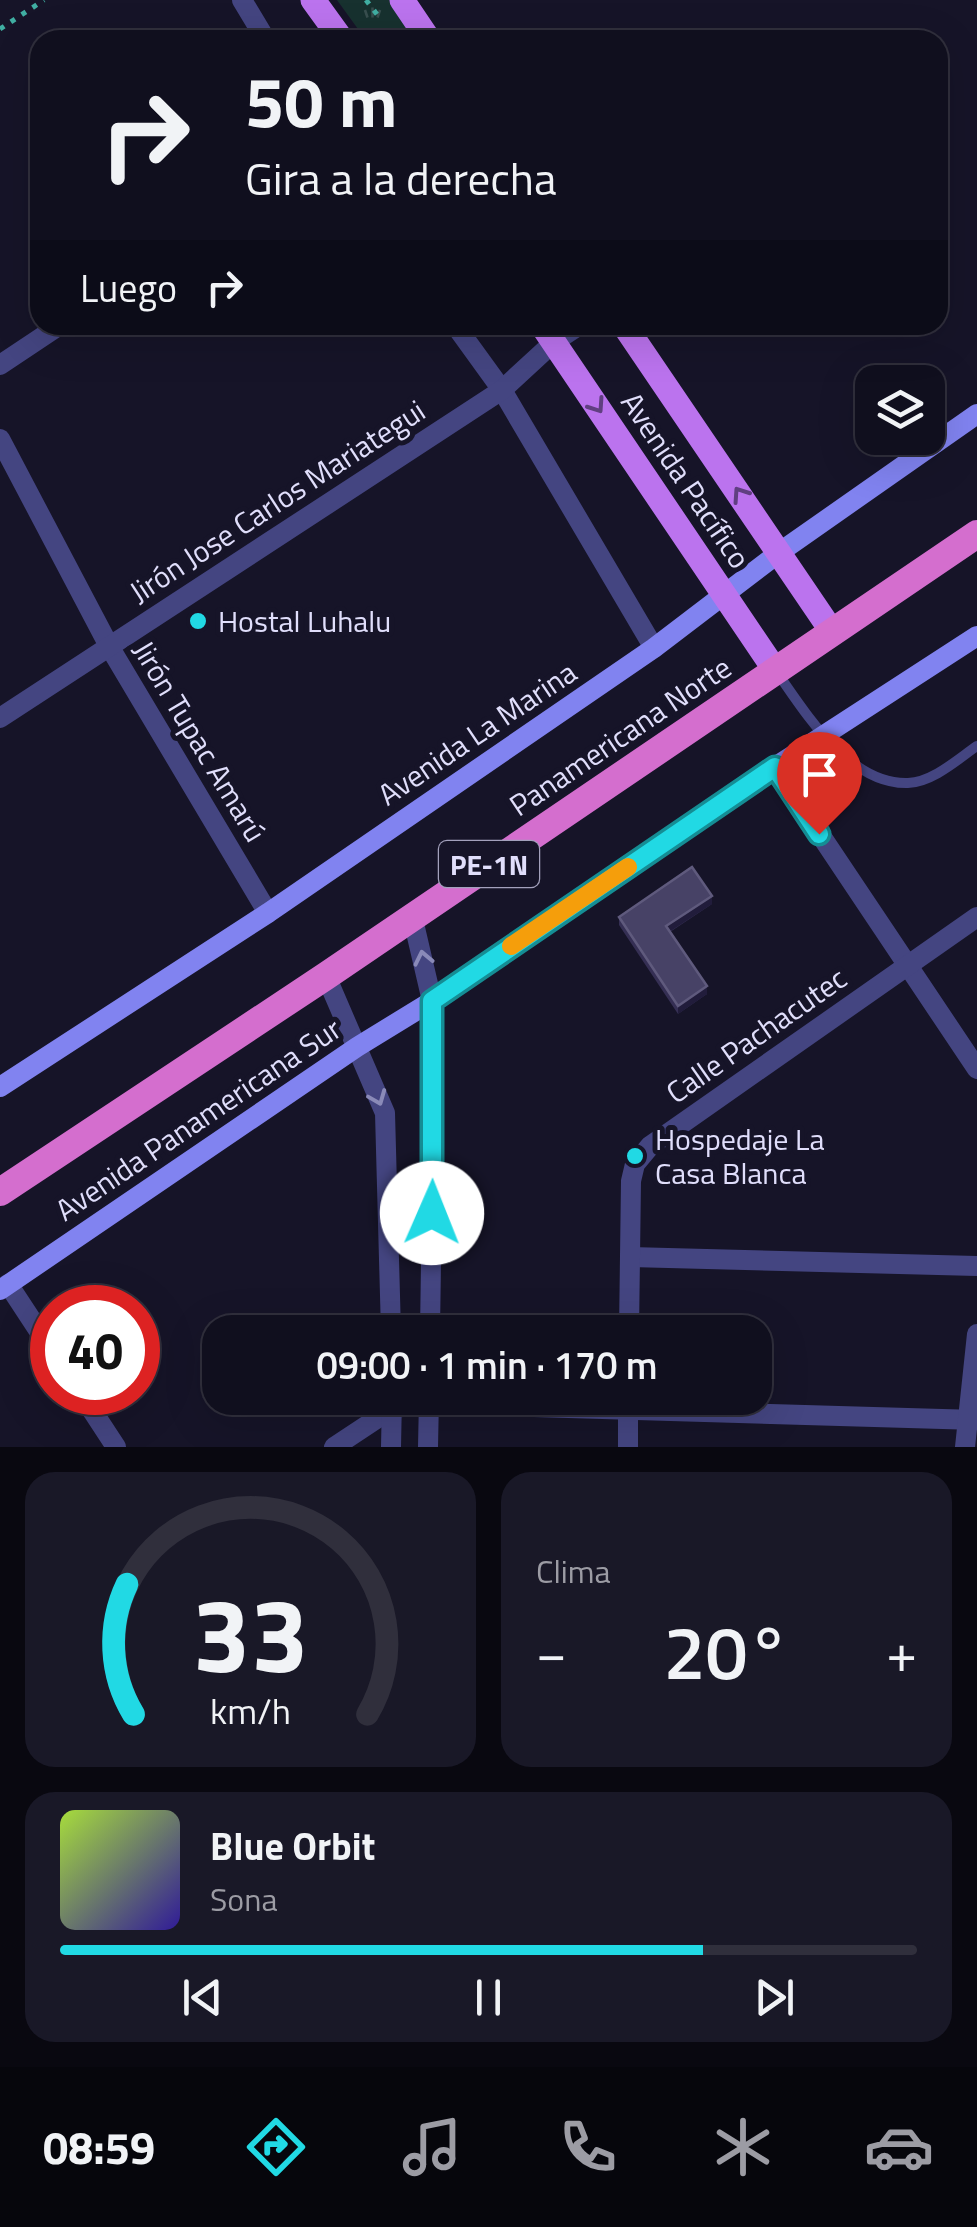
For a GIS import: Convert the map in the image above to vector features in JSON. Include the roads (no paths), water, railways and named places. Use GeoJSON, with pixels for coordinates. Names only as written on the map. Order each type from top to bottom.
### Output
{"type":"FeatureCollection","features":[{"type":"Feature","properties":{"kind":"highway","name":"Panamericana Norte"},"geometry":{"type":"LineString","coordinates":[[0,1192],[977,534]]}},
{"type":"Feature","properties":{"kind":"main road"},"geometry":{"type":"LineString","coordinates":[[402,0],[422,30]]}},
{"type":"Feature","properties":{"kind":"main road"},"geometry":{"type":"LineString","coordinates":[[315,2],[335,30]]}},
{"type":"Feature","properties":{"kind":"main road","name":"Avenida Pacífico"},"geometry":{"type":"LineString","coordinates":[[549,335],[776,670]]}},
{"type":"Feature","properties":{"kind":"main road","name":"Avenida Pacífico"},"geometry":{"type":"LineString","coordinates":[[631,335],[833,633]]}},
{"type":"Feature","properties":{"kind":"main road","name":"Avenida La Marina"},"geometry":{"type":"LineString","coordinates":[[0,1086],[268,913],[654,648],[780,552],[977,414]]}},
{"type":"Feature","properties":{"kind":"main road","name":"Avenida Panamericana Sur"},"geometry":{"type":"LineString","coordinates":[[4,1287],[775,767],[977,636]]}},
{"type":"Feature","properties":{"kind":"street"},"geometry":{"type":"LineString","coordinates":[[242,0],[260,30]]}},
{"type":"Feature","properties":{"kind":"street"},"geometry":{"type":"LineString","coordinates":[[0,365],[45,335]]}},
{"type":"Feature","properties":{"kind":"street"},"geometry":{"type":"LineString","coordinates":[[463,335],[502,390],[654,648]]}},
{"type":"Feature","properties":{"kind":"street","name":"Jirón Jose Carlos Mariategui"},"geometry":{"type":"LineString","coordinates":[[0,718],[502,390],[547,335]]}},
{"type":"Feature","properties":{"kind":"street","name":"Jirón Tupac Amarú"},"geometry":{"type":"LineString","coordinates":[[0,439],[109,646],[268,913]]}},
{"type":"Feature","properties":{"kind":"street"},"geometry":{"type":"LineString","coordinates":[[775,767],[977,1069]]}},
{"type":"Feature","properties":{"kind":"street"},"geometry":{"type":"LineString","coordinates":[[412,916],[432,1001],[430,1315]]}},
{"type":"Feature","properties":{"kind":"street","name":"Calle Pachacutec"},"geometry":{"type":"LineString","coordinates":[[629,1315],[630,1181],[636,1164],[650,1146],[977,917]]}},
{"type":"Feature","properties":{"kind":"street"},"geometry":{"type":"LineString","coordinates":[[326,976],[385,1112],[390,1315]]}},
{"type":"Feature","properties":{"kind":"street"},"geometry":{"type":"LineString","coordinates":[[630,1256],[977,1266]]}},
{"type":"Feature","properties":{"kind":"street"},"geometry":{"type":"LineString","coordinates":[[4,1287],[30,1322]]}},
{"type":"Feature","properties":{"kind":"street"},"geometry":{"type":"LineString","coordinates":[[965,1447],[972,1420],[977,1334]]}},
{"type":"Feature","properties":{"kind":"street"},"geometry":{"type":"LineString","coordinates":[[772,1410],[972,1420]]}},
{"type":"Feature","properties":{"kind":"street"},"geometry":{"type":"LineString","coordinates":[[95,1415],[116,1447]]}},
{"type":"Feature","properties":{"kind":"street"},"geometry":{"type":"LineString","coordinates":[[334,1447],[376,1415]]}},
{"type":"Feature","properties":{"kind":"street"},"geometry":{"type":"LineString","coordinates":[[391,1447],[392,1415]]}},
{"type":"Feature","properties":{"kind":"street"},"geometry":{"type":"LineString","coordinates":[[428,1447],[429,1415]]}},
{"type":"Feature","properties":{"kind":"street"},"geometry":{"type":"LineString","coordinates":[[628,1415],[628,1447]]}},
{"type":"Feature","properties":{"kind":"lane"},"geometry":{"type":"LineString","coordinates":[[776,670],[822,737],[878,777],[910,783],[937,773],[977,746]]}},
{"type":"Feature","properties":{"kind":"place","name":"Hostal Luhalu"},"geometry":{"type":"Point","coordinates":[198,621]}},
{"type":"Feature","properties":{"kind":"place","name":"Hospedaje La Casa Blanca"},"geometry":{"type":"Point","coordinates":[635,1156]}}]}
